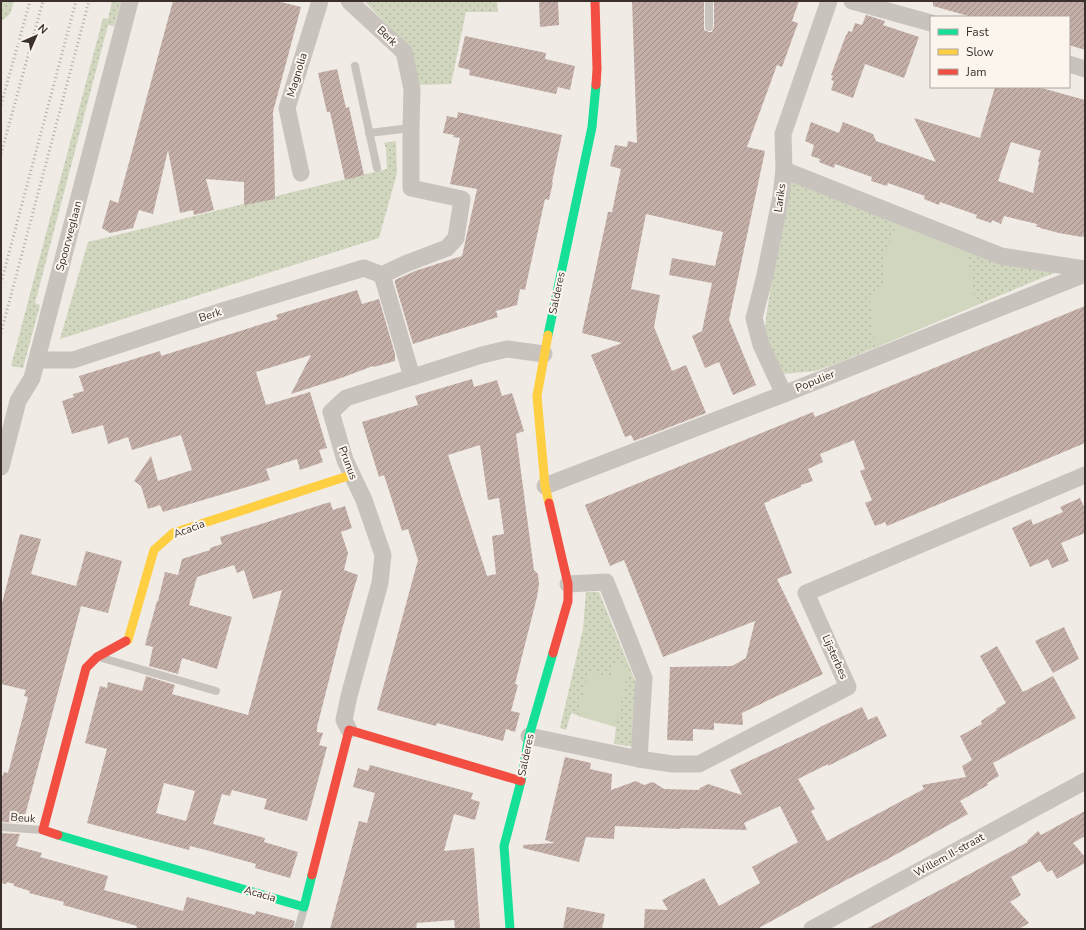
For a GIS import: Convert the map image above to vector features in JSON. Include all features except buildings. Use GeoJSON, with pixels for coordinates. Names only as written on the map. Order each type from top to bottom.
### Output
{"type":"FeatureCollection","features":[{"type":"Feature","properties":{"kind":"street","name":"Spoorweglaan"},"geometry":{"type":"LineString","coordinates":[[1,467],[18,401],[32,378],[130,1]]}},
{"type":"Feature","properties":{"kind":"street","name":"Magnolia"},"geometry":{"type":"LineString","coordinates":[[301,173],[287,108],[320,1]]}},
{"type":"Feature","properties":{"kind":"street","name":"Berk"},"geometry":{"type":"LineString","coordinates":[[36,360],[73,360],[219,312],[364,268],[382,275],[405,264],[447,248],[456,238],[462,198],[411,188],[412,89],[404,52],[350,1]]}},
{"type":"Feature","properties":{"kind":"street","name":"Salderes"},"geometry":{"type":"LineString","coordinates":[[510,929],[504,846],[521,781],[529,736],[568,601],[568,584],[545,486],[538,396],[544,354],[592,127],[597,69],[595,1]]}},
{"type":"Feature","properties":{"kind":"street","name":"Lariks"},"geometry":{"type":"LineString","coordinates":[[784,394],[761,345],[754,318],[782,196],[784,170],[783,134],[830,1]]}},
{"type":"Feature","properties":{"kind":"street"},"geometry":{"type":"LineString","coordinates":[[852,1],[930,23]]}},
{"type":"Feature","properties":{"kind":"street"},"geometry":{"type":"LineString","coordinates":[[1070,64],[1085,69]]}},
{"type":"Feature","properties":{"kind":"street"},"geometry":{"type":"LineString","coordinates":[[784,170],[1001,256],[1085,269]]}},
{"type":"Feature","properties":{"kind":"street","name":"Populier"},"geometry":{"type":"LineString","coordinates":[[545,486],[784,394],[1085,274]]}},
{"type":"Feature","properties":{"kind":"street"},"geometry":{"type":"LineString","coordinates":[[382,275],[412,377]]}},
{"type":"Feature","properties":{"kind":"street","name":"Prunus"},"geometry":{"type":"LineString","coordinates":[[349,730],[344,720],[349,696],[380,583],[383,555],[364,500],[345,460],[331,412],[346,398],[482,355],[507,349],[544,354]]}},
{"type":"Feature","properties":{"kind":"street","name":"Acacia"},"geometry":{"type":"LineString","coordinates":[[304,907],[43,830],[86,668],[97,657],[128,640],[154,550],[173,533],[351,475]]}},
{"type":"Feature","properties":{"kind":"street","name":"Lijsterbes"},"geometry":{"type":"LineString","coordinates":[[529,736],[639,759],[672,764],[699,764],[848,688],[806,593],[1085,475]]}},
{"type":"Feature","properties":{"kind":"street"},"geometry":{"type":"LineString","coordinates":[[568,584],[606,582],[621,618],[644,678],[639,759]]}},
{"type":"Feature","properties":{"kind":"street"},"geometry":{"type":"LineString","coordinates":[[304,907],[349,730],[521,781]]}},
{"type":"Feature","properties":{"kind":"street","name":"Willem II-straat"},"geometry":{"type":"LineString","coordinates":[[812,929],[1085,781]]}},
{"type":"Feature","properties":{"kind":"lane"},"geometry":{"type":"LineString","coordinates":[[708,1],[709,28]]}},
{"type":"Feature","properties":{"kind":"lane"},"geometry":{"type":"LineString","coordinates":[[355,66],[377,168]]}},
{"type":"Feature","properties":{"kind":"lane"},"geometry":{"type":"LineString","coordinates":[[369,133],[411,128]]}},
{"type":"Feature","properties":{"kind":"lane"},"geometry":{"type":"LineString","coordinates":[[97,657],[216,691]]}},
{"type":"Feature","properties":{"kind":"lane","name":"Beuk"},"geometry":{"type":"LineString","coordinates":[[1,827],[43,830]]}},
{"type":"Feature","properties":{"kind":"lane"},"geometry":{"type":"LineString","coordinates":[[298,929],[304,907]]}},
{"type":"Feature","properties":{"kind":"green space"},"geometry":{"type":"Polygon","coordinates":[[[1,1],[14,1],[10,14],[3,20],[1,19],[1,1]]]}},
{"type":"Feature","properties":{"kind":"green space"},"geometry":{"type":"Polygon","coordinates":[[[112,1],[121,1],[114,26],[108,25],[35,303],[40,305],[23,368],[11,366],[103,18],[108,19],[112,1]]]}},
{"type":"Feature","properties":{"kind":"green space"},"geometry":{"type":"Polygon","coordinates":[[[364,1],[497,1],[498,12],[466,12],[451,84],[417,85],[397,35],[364,1]]]}},
{"type":"Feature","properties":{"kind":"green space"},"geometry":{"type":"Polygon","coordinates":[[[396,141],[397,173],[379,238],[60,339],[88,242],[387,169],[386,148],[384,143],[396,141]]]}},
{"type":"Feature","properties":{"kind":"green space"},"geometry":{"type":"Polygon","coordinates":[[[794,178],[850,198],[1067,269],[1049,275],[838,363],[815,371],[783,374],[765,335],[766,317],[790,183],[794,178]]]}},
{"type":"Feature","properties":{"kind":"green space"},"geometry":{"type":"Polygon","coordinates":[[[899,218],[966,246],[976,305],[875,348],[870,301],[884,282],[884,257],[899,218]]]}},
{"type":"Feature","properties":{"kind":"green space"},"geometry":{"type":"Polygon","coordinates":[[[586,592],[599,592],[636,683],[634,747],[614,744],[616,727],[571,713],[566,730],[560,728],[583,629],[586,592]]]}},
{"type":"Feature","properties":{"kind":"green space"},"geometry":{"type":"Polygon","coordinates":[[[614,664],[629,667],[616,727],[578,716],[588,672],[611,677],[614,664]]]}},
{"type":"Feature","properties":{"kind":"railway"},"geometry":{"type":"LineString","coordinates":[[1,105],[30,1]]}},
{"type":"Feature","properties":{"kind":"railway"},"geometry":{"type":"LineString","coordinates":[[1,154],[43,1]]}},
{"type":"Feature","properties":{"kind":"railway"},"geometry":{"type":"LineString","coordinates":[[1,283],[76,1]]}},
{"type":"Feature","properties":{"kind":"railway"},"geometry":{"type":"LineString","coordinates":[[1,333],[89,1]]}},
{"type":"Feature","properties":{"kind":"traffic: fast"},"geometry":{"type":"LineString","coordinates":[[548,335],[592,127],[596,85]]}},
{"type":"Feature","properties":{"kind":"traffic: fast"},"geometry":{"type":"LineString","coordinates":[[510,929],[504,846],[521,781],[529,736],[553,653]]}},
{"type":"Feature","properties":{"kind":"traffic: fast"},"geometry":{"type":"LineString","coordinates":[[58,835],[304,907],[312,875]]}},
{"type":"Feature","properties":{"kind":"traffic: slow"},"geometry":{"type":"LineString","coordinates":[[548,335],[537,396],[545,486],[549,503]]}},
{"type":"Feature","properties":{"kind":"traffic: slow"},"geometry":{"type":"LineString","coordinates":[[126,641],[128,640],[154,550],[173,533],[351,475]]}},
{"type":"Feature","properties":{"kind":"traffic: jam"},"geometry":{"type":"LineString","coordinates":[[595,1],[596,85]]}},
{"type":"Feature","properties":{"kind":"traffic: jam"},"geometry":{"type":"LineString","coordinates":[[549,503],[568,584],[568,601],[553,653]]}},
{"type":"Feature","properties":{"kind":"traffic: jam"},"geometry":{"type":"LineString","coordinates":[[58,835],[43,830],[86,668],[97,657],[126,641]]}},
{"type":"Feature","properties":{"kind":"traffic: jam"},"geometry":{"type":"LineString","coordinates":[[312,875],[349,730],[521,781]]}}]}
